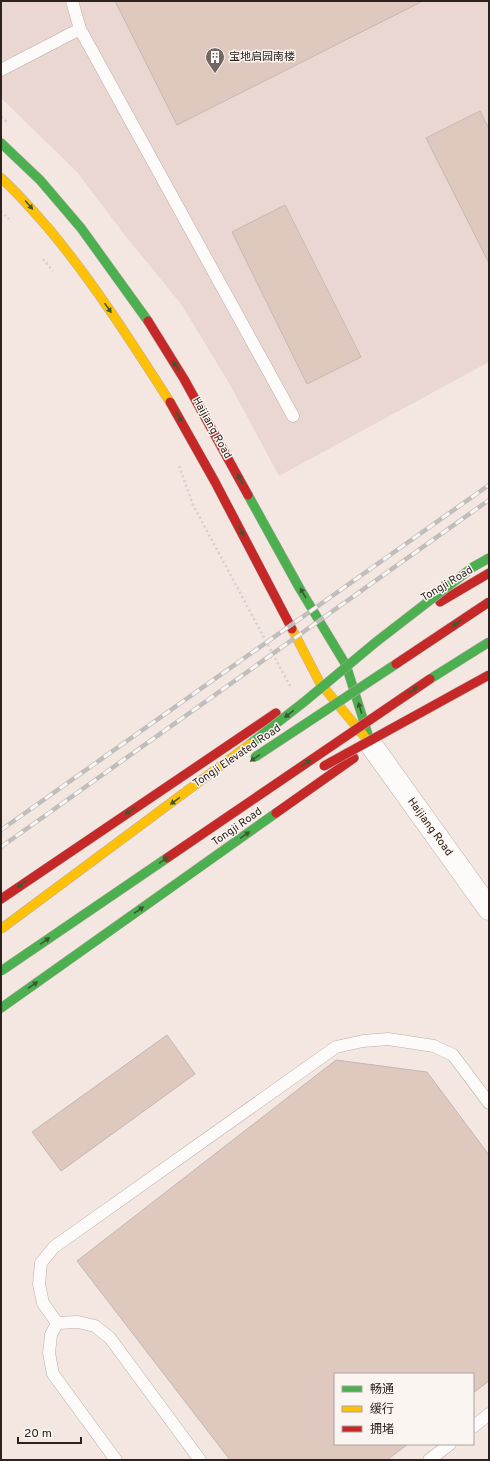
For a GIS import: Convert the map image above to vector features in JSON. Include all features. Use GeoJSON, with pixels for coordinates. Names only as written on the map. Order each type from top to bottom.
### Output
{"type":"FeatureCollection","features":[{"type":"Feature","properties":{"kind":"main road","name":"Haijiang Road"},"geometry":{"type":"LineString","coordinates":[[1,143],[40,180],[81,228],[148,321],[184,379],[300,589],[346,665],[372,746]]}},
{"type":"Feature","properties":{"kind":"main road","name":"Haijiang Road"},"geometry":{"type":"LineString","coordinates":[[1,178],[18,194],[68,252],[123,329],[172,405],[215,482],[320,683],[372,746]]}},
{"type":"Feature","properties":{"kind":"main road"},"geometry":{"type":"LineString","coordinates":[[1,929],[229,761],[426,602],[473,567],[489,558]]}},
{"type":"Feature","properties":{"kind":"main road","name":"Tongji Road"},"geometry":{"type":"LineString","coordinates":[[1,899],[446,598],[489,573]]}},
{"type":"Feature","properties":{"kind":"main road","name":"Tongji Elevated Road"},"geometry":{"type":"LineString","coordinates":[[245,765],[489,602]]}},
{"type":"Feature","properties":{"kind":"main road"},"geometry":{"type":"LineString","coordinates":[[1,971],[440,672],[489,642]]}},
{"type":"Feature","properties":{"kind":"main road","name":"Tongji Road"},"geometry":{"type":"LineString","coordinates":[[1,1008],[372,746],[489,669]]}},
{"type":"Feature","properties":{"kind":"main road"},"geometry":{"type":"LineString","coordinates":[[316,770],[489,675]]}},
{"type":"Feature","properties":{"kind":"main road"},"geometry":{"type":"LineString","coordinates":[[206,831],[296,782]]}},
{"type":"Feature","properties":{"kind":"main road"},"geometry":{"type":"LineString","coordinates":[[1,933],[146,833]]}},
{"type":"Feature","properties":{"kind":"street","name":"Haijiang Road"},"geometry":{"type":"LineString","coordinates":[[372,746],[489,909]]}},
{"type":"Feature","properties":{"kind":"lane"},"geometry":{"type":"LineString","coordinates":[[72,1],[80,29],[294,416]]}},
{"type":"Feature","properties":{"kind":"lane"},"geometry":{"type":"LineString","coordinates":[[1,70],[80,29]]}},
{"type":"Feature","properties":{"kind":"lane"},"geometry":{"type":"LineString","coordinates":[[57,1323],[43,1303],[39,1284],[41,1263],[54,1247],[336,1048],[363,1041],[388,1039],[434,1046],[453,1055],[489,1103]]}},
{"type":"Feature","properties":{"kind":"lane"},"geometry":{"type":"LineString","coordinates":[[57,1323],[78,1322],[95,1326],[110,1338],[200,1460]]}},
{"type":"Feature","properties":{"kind":"lane"},"geometry":{"type":"LineString","coordinates":[[57,1323],[51,1335],[49,1353],[53,1374],[116,1460]]}},
{"type":"Feature","properties":{"kind":"lane"},"geometry":{"type":"LineString","coordinates":[[474,1426],[489,1414]]}},
{"type":"Feature","properties":{"kind":"lane"},"geometry":{"type":"LineString","coordinates":[[429,1460],[449,1445]]}},
{"type":"Feature","properties":{"kind":"path"},"geometry":{"type":"LineString","coordinates":[[1,211],[10,220]]}},
{"type":"Feature","properties":{"kind":"path"},"geometry":{"type":"LineString","coordinates":[[41,256],[54,273]]}},
{"type":"Feature","properties":{"kind":"path"},"geometry":{"type":"LineString","coordinates":[[179,465],[194,505],[296,699]]}},
{"type":"Feature","properties":{"kind":"shaded area"},"geometry":{"type":"Polygon","coordinates":[[[1,1],[489,1],[489,362],[279,476],[229,383],[181,304],[124,234],[77,172],[1,98],[1,1]]]}},
{"type":"Feature","properties":{"kind":"building","name":"宝地启园南楼"},"geometry":{"type":"Polygon","coordinates":[[[115,1],[423,1],[177,125],[115,1]]]}},
{"type":"Feature","properties":{"kind":"building"},"geometry":{"type":"Polygon","coordinates":[[[480,111],[489,129],[489,263],[426,138],[480,111]]]}},
{"type":"Feature","properties":{"kind":"building"},"geometry":{"type":"Polygon","coordinates":[[[285,205],[361,357],[307,384],[232,232],[285,205]]]}},
{"type":"Feature","properties":{"kind":"building"},"geometry":{"type":"Polygon","coordinates":[[[167,1035],[195,1074],[61,1171],[32,1132],[167,1035]]]}},
{"type":"Feature","properties":{"kind":"building"},"geometry":{"type":"Polygon","coordinates":[[[336,1060],[427,1072],[489,1155],[489,1381],[474,1392],[474,1373],[334,1373],[334,1445],[407,1445],[387,1460],[230,1460],[77,1261],[336,1060]]]}},
{"type":"Feature","properties":{"kind":"railway"},"geometry":{"type":"LineString","coordinates":[[1,830],[489,485]]}},
{"type":"Feature","properties":{"kind":"railway"},"geometry":{"type":"LineString","coordinates":[[1,847],[489,500]]}},
{"type":"Feature","properties":{"kind":"traffic: fast"},"geometry":{"type":"LineString","coordinates":[[1,143],[40,180],[81,228],[148,321]]}},
{"type":"Feature","properties":{"kind":"traffic: fast"},"geometry":{"type":"LineString","coordinates":[[248,495],[300,589],[346,665],[370,741]]}},
{"type":"Feature","properties":{"kind":"traffic: fast"},"geometry":{"type":"LineString","coordinates":[[473,567],[489,558]]}},
{"type":"Feature","properties":{"kind":"traffic: fast"},"geometry":{"type":"LineString","coordinates":[[250,744],[304,702],[376,642],[473,567]]}},
{"type":"Feature","properties":{"kind":"traffic: fast"},"geometry":{"type":"LineString","coordinates":[[430,679],[489,642]]}},
{"type":"Feature","properties":{"kind":"traffic: fast"},"geometry":{"type":"LineString","coordinates":[[255,757],[396,664]]}},
{"type":"Feature","properties":{"kind":"traffic: fast"},"geometry":{"type":"LineString","coordinates":[[1,1008],[276,813]]}},
{"type":"Feature","properties":{"kind":"traffic: fast"},"geometry":{"type":"LineString","coordinates":[[1,971],[167,858]]}},
{"type":"Feature","properties":{"kind":"traffic: slow"},"geometry":{"type":"LineString","coordinates":[[1,178],[20,196],[49,229],[82,271],[170,402]]}},
{"type":"Feature","properties":{"kind":"traffic: slow"},"geometry":{"type":"LineString","coordinates":[[292,629],[320,683],[365,737]]}},
{"type":"Feature","properties":{"kind":"traffic: slow"},"geometry":{"type":"LineString","coordinates":[[1,929],[250,744]]}},
{"type":"Feature","properties":{"kind":"traffic: jam"},"geometry":{"type":"LineString","coordinates":[[148,321],[184,379],[248,495]]}},
{"type":"Feature","properties":{"kind":"traffic: jam"},"geometry":{"type":"LineString","coordinates":[[170,402],[215,482],[292,629]]}},
{"type":"Feature","properties":{"kind":"traffic: jam"},"geometry":{"type":"LineString","coordinates":[[440,602],[489,573]]}},
{"type":"Feature","properties":{"kind":"traffic: jam"},"geometry":{"type":"LineString","coordinates":[[396,664],[489,602]]}},
{"type":"Feature","properties":{"kind":"traffic: jam"},"geometry":{"type":"LineString","coordinates":[[324,766],[489,675]]}},
{"type":"Feature","properties":{"kind":"traffic: jam"},"geometry":{"type":"LineString","coordinates":[[167,858],[430,679]]}},
{"type":"Feature","properties":{"kind":"traffic: jam"},"geometry":{"type":"LineString","coordinates":[[1,899],[276,713]]}},
{"type":"Feature","properties":{"kind":"traffic: jam"},"geometry":{"type":"LineString","coordinates":[[276,813],[354,758]]}},
{"type":"Feature","properties":{"kind":"place","name":"宝地启园南楼"},"geometry":{"type":"Point","coordinates":[215,74]}}]}
